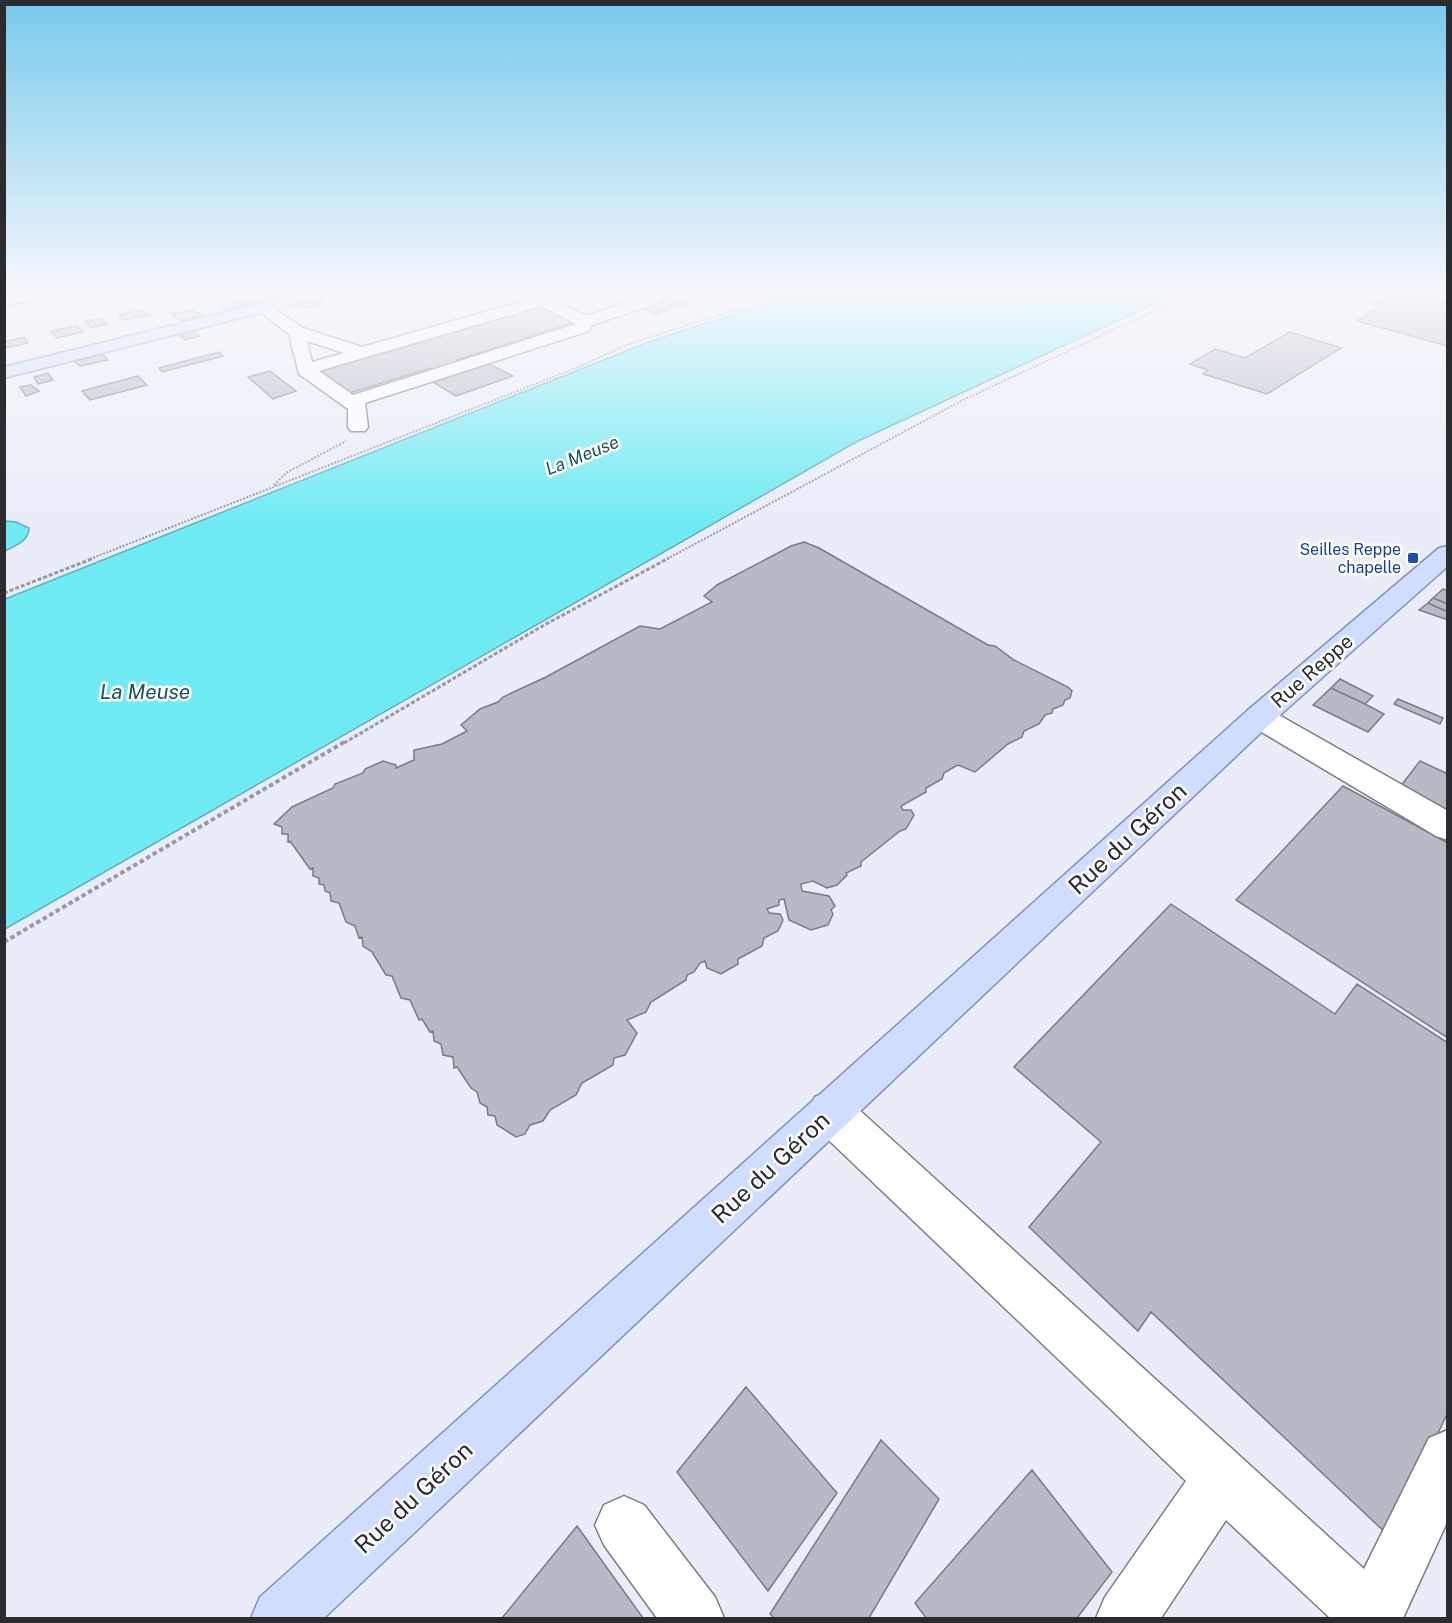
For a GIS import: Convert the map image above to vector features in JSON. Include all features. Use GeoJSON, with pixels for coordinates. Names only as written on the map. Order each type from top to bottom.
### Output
{"type":"FeatureCollection","features":[{"type":"Feature","properties":{"kind":"main road","name":"Rue Reppe"},"geometry":{"type":"LineString","coordinates":[[1259,717],[1448,553]]}},
{"type":"Feature","properties":{"kind":"main road","name":"Rue du Géron"},"geometry":{"type":"LineString","coordinates":[[281,1618],[1259,717]]}},
{"type":"Feature","properties":{"kind":"street"},"geometry":{"type":"LineString","coordinates":[[306,371],[358,407],[358,427]]}},
{"type":"Feature","properties":{"kind":"street"},"geometry":{"type":"LineString","coordinates":[[350,402],[447,371]]}},
{"type":"Feature","properties":{"kind":"street","name":"Rue Reppe"},"geometry":{"type":"LineString","coordinates":[[1259,717],[1448,826]]}},
{"type":"Feature","properties":{"kind":"street"},"geometry":{"type":"LineString","coordinates":[[830,1112],[1372,1618],[1448,1457]]}},
{"type":"Feature","properties":{"kind":"street"},"geometry":{"type":"LineString","coordinates":[[1126,1618],[1221,1478]]}},
{"type":"Feature","properties":{"kind":"street"},"geometry":{"type":"LineString","coordinates":[[624,1525],[694,1618]]}},
{"type":"Feature","properties":{"kind":"path"},"geometry":{"type":"LineString","coordinates":[[4,593],[563,371]]}},
{"type":"Feature","properties":{"kind":"path"},"geometry":{"type":"LineString","coordinates":[[4,942],[546,624],[963,400],[1026,371]]}},
{"type":"Feature","properties":{"kind":"path"},"geometry":{"type":"LineString","coordinates":[[272,488],[286,473],[351,438],[358,427]]}},
{"type":"Feature","properties":{"kind":"water","name":"La Meuse"},"geometry":{"type":"Polygon","coordinates":[[[577,371],[1010,371],[856,442],[5,929],[5,599],[577,371]]]}},
{"type":"Feature","properties":{"kind":"water"},"geometry":{"type":"Polygon","coordinates":[[[5,521],[16,522],[29,528],[24,540],[5,551],[5,521]]]}},
{"type":"Feature","properties":{"kind":"building"},"geometry":{"type":"Polygon","coordinates":[[[270,371],[296,391],[273,399],[248,377],[270,371]]]}},
{"type":"Feature","properties":{"kind":"building"},"geometry":{"type":"Polygon","coordinates":[[[319,371],[421,371],[350,393],[319,371]]]}},
{"type":"Feature","properties":{"kind":"building"},"geometry":{"type":"Polygon","coordinates":[[[468,371],[502,371],[513,376],[456,396],[433,382],[468,371]]]}},
{"type":"Feature","properties":{"kind":"building"},"geometry":{"type":"Polygon","coordinates":[[[1207,371],[1304,371],[1267,394],[1203,374],[1207,371]]]}},
{"type":"Feature","properties":{"kind":"building"},"geometry":{"type":"Polygon","coordinates":[[[48,373],[53,380],[38,384],[34,377],[48,373]]]}},
{"type":"Feature","properties":{"kind":"building"},"geometry":{"type":"Polygon","coordinates":[[[138,376],[147,385],[90,400],[82,391],[138,376]]]}},
{"type":"Feature","properties":{"kind":"building"},"geometry":{"type":"Polygon","coordinates":[[[31,385],[39,391],[26,396],[20,387],[31,385]]]}},
{"type":"Feature","properties":{"kind":"building"},"geometry":{"type":"Polygon","coordinates":[[[804,542],[819,548],[988,645],[995,646],[1014,660],[1068,687],[1072,691],[1070,698],[1065,700],[1063,705],[1053,709],[1052,713],[1045,715],[1039,724],[1024,731],[1022,737],[1008,744],[975,772],[958,765],[944,773],[942,779],[926,788],[926,792],[901,806],[903,810],[911,810],[914,815],[906,829],[900,831],[861,862],[861,866],[846,873],[847,875],[837,885],[827,888],[813,881],[801,884],[802,891],[829,896],[835,906],[831,910],[833,914],[828,925],[811,930],[789,920],[784,899],[779,900],[779,905],[767,909],[769,913],[780,914],[783,920],[778,931],[764,938],[762,946],[738,959],[738,964],[721,974],[707,968],[705,961],[700,963],[694,972],[687,975],[686,980],[651,1002],[646,1012],[627,1020],[637,1033],[625,1055],[614,1058],[613,1065],[582,1083],[576,1095],[550,1110],[543,1121],[530,1125],[525,1134],[516,1137],[497,1125],[495,1116],[488,1115],[487,1107],[480,1103],[477,1092],[471,1088],[457,1067],[454,1068],[453,1057],[443,1055],[441,1044],[434,1041],[433,1031],[430,1032],[422,1019],[419,1020],[410,1000],[401,998],[392,976],[386,975],[372,952],[363,946],[362,937],[359,938],[355,926],[346,922],[339,903],[331,901],[330,893],[325,891],[324,885],[319,884],[319,878],[313,876],[313,868],[310,869],[290,841],[288,842],[288,834],[282,834],[282,827],[274,824],[292,807],[333,788],[335,784],[363,773],[365,769],[383,761],[396,765],[396,768],[414,760],[414,750],[442,744],[467,731],[461,725],[480,709],[498,702],[503,697],[546,677],[640,626],[660,629],[712,602],[704,596],[717,585],[791,546],[804,542]]]}},
{"type":"Feature","properties":{"kind":"building"},"geometry":{"type":"Polygon","coordinates":[[[1443,589],[1448,591],[1448,604],[1433,598],[1443,589]]]}},
{"type":"Feature","properties":{"kind":"building"},"geometry":{"type":"Polygon","coordinates":[[[1433,598],[1448,604],[1448,612],[1428,603],[1433,598]]]}},
{"type":"Feature","properties":{"kind":"building"},"geometry":{"type":"Polygon","coordinates":[[[1428,603],[1448,612],[1448,620],[1419,610],[1428,603]]]}},
{"type":"Feature","properties":{"kind":"building"},"geometry":{"type":"Polygon","coordinates":[[[1340,679],[1373,696],[1365,704],[1331,688],[1340,679]]]}},
{"type":"Feature","properties":{"kind":"building"},"geometry":{"type":"Polygon","coordinates":[[[1331,688],[1384,714],[1368,732],[1313,705],[1331,688]]]}},
{"type":"Feature","properties":{"kind":"building"},"geometry":{"type":"Polygon","coordinates":[[[1398,699],[1443,718],[1440,724],[1394,704],[1398,699]]]}},
{"type":"Feature","properties":{"kind":"building"},"geometry":{"type":"Polygon","coordinates":[[[1420,761],[1448,774],[1448,811],[1400,787],[1420,761]]]}},
{"type":"Feature","properties":{"kind":"building"},"geometry":{"type":"Polygon","coordinates":[[[1343,786],[1448,843],[1448,1038],[1236,900],[1343,786]]]}},
{"type":"Feature","properties":{"kind":"building"},"geometry":{"type":"Polygon","coordinates":[[[1171,904],[1335,1014],[1357,984],[1448,1043],[1448,1412],[1389,1536],[1151,1312],[1138,1331],[1029,1227],[1101,1142],[1014,1067],[1171,904]]]}},
{"type":"Feature","properties":{"kind":"building"},"geometry":{"type":"Polygon","coordinates":[[[746,1387],[837,1493],[768,1591],[677,1472],[746,1387]]]}},
{"type":"Feature","properties":{"kind":"building"},"geometry":{"type":"Polygon","coordinates":[[[881,1440],[939,1499],[869,1618],[774,1618],[770,1614],[881,1440]]]}},
{"type":"Feature","properties":{"kind":"building"},"geometry":{"type":"Polygon","coordinates":[[[1032,1470],[1112,1572],[1077,1618],[926,1618],[915,1603],[1032,1470]]]}},
{"type":"Feature","properties":{"kind":"building"},"geometry":{"type":"Polygon","coordinates":[[[577,1526],[643,1618],[502,1618],[577,1526]]]}},
{"type":"Feature","properties":{"kind":"place","name":"Seilles Reppe chapelle"},"geometry":{"type":"Point","coordinates":[1413,558]}}]}
